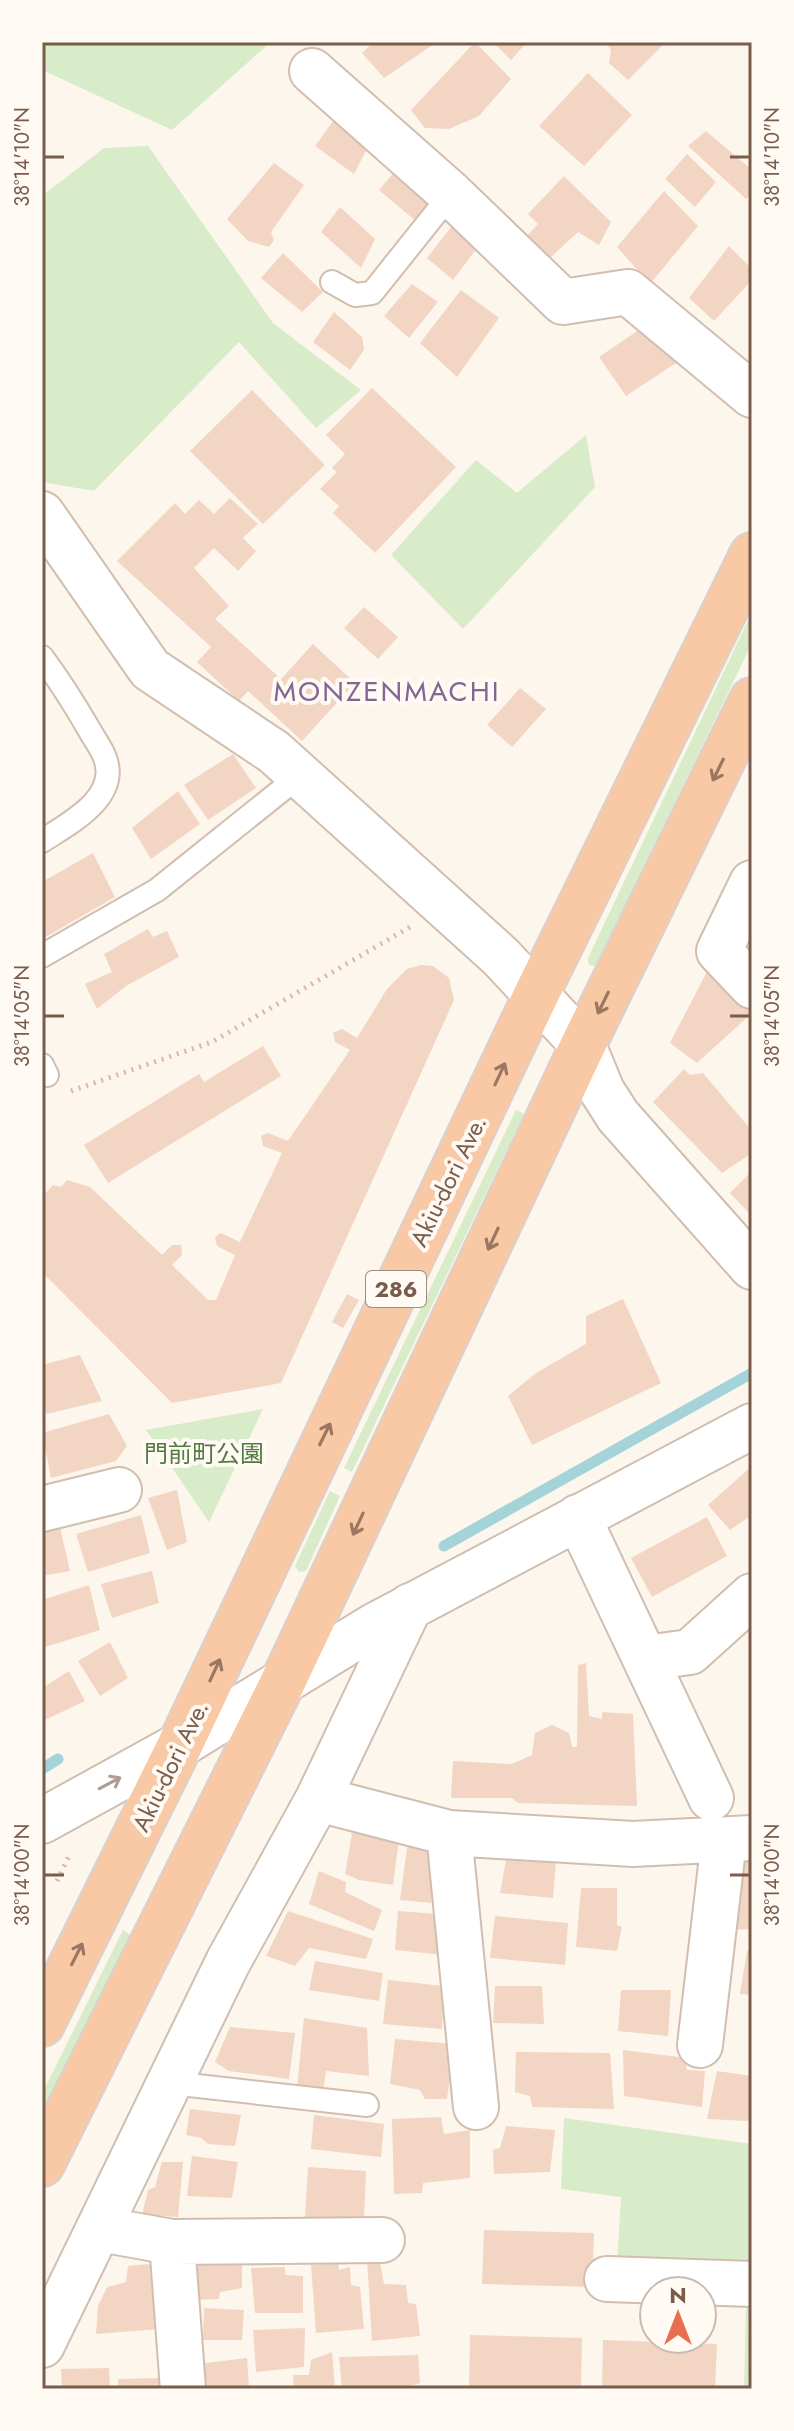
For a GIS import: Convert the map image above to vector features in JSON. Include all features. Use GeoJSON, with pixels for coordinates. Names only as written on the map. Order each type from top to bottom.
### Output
{"type":"FeatureCollection","features":[{"type":"Feature","properties":{"kind":"highway","name":"Akiu-dori Ave."},"geometry":{"type":"LineString","coordinates":[[42,2024],[180,1745],[537,993],[752,555]]}},
{"type":"Feature","properties":{"kind":"highway","name":"286"},"geometry":{"type":"LineString","coordinates":[[42,2164],[281,1686],[583,1045],[752,700]]}},
{"type":"Feature","properties":{"kind":"street"},"geometry":{"type":"LineString","coordinates":[[312,71],[451,194],[563,302],[628,292],[752,395]]}},
{"type":"Feature","properties":{"kind":"street"},"geometry":{"type":"LineString","coordinates":[[42,514],[150,669],[274,752],[537,993],[583,1045],[602,1091],[618,1116],[752,1267]]}},
{"type":"Feature","properties":{"kind":"street"},"geometry":{"type":"LineString","coordinates":[[752,883],[719,951],[752,986]]}},
{"type":"Feature","properties":{"kind":"street"},"geometry":{"type":"LineString","coordinates":[[57,1835],[180,1745],[410,1606],[752,1426]]}},
{"type":"Feature","properties":{"kind":"street"},"geometry":{"type":"LineString","coordinates":[[42,1509],[119,1490]]}},
{"type":"Feature","properties":{"kind":"street"},"geometry":{"type":"LineString","coordinates":[[578,1517],[711,1798]]}},
{"type":"Feature","properties":{"kind":"street"},"geometry":{"type":"LineString","coordinates":[[645,1658],[690,1652],[752,1596]]}},
{"type":"Feature","properties":{"kind":"street"},"geometry":{"type":"LineString","coordinates":[[42,2345],[228,1962],[318,1799],[410,1606]]}},
{"type":"Feature","properties":{"kind":"street"},"geometry":{"type":"LineString","coordinates":[[318,1799],[449,1833],[633,1844],[738,1839],[700,2045]]}},
{"type":"Feature","properties":{"kind":"street"},"geometry":{"type":"LineString","coordinates":[[449,1833],[476,2107]]}},
{"type":"Feature","properties":{"kind":"street"},"geometry":{"type":"LineString","coordinates":[[100,2229],[172,2242],[382,2240]]}},
{"type":"Feature","properties":{"kind":"street"},"geometry":{"type":"LineString","coordinates":[[172,2242],[183,2389]]}},
{"type":"Feature","properties":{"kind":"street"},"geometry":{"type":"LineString","coordinates":[[607,2279],[752,2284]]}},
{"type":"Feature","properties":{"kind":"lane"},"geometry":{"type":"LineString","coordinates":[[332,282],[355,295],[372,293],[451,194]]}},
{"type":"Feature","properties":{"kind":"lane"},"geometry":{"type":"LineString","coordinates":[[42,657],[63,686],[106,760],[107,777],[102,791],[87,812],[42,841]]}},
{"type":"Feature","properties":{"kind":"lane"},"geometry":{"type":"LineString","coordinates":[[42,956],[157,890],[298,777]]}},
{"type":"Feature","properties":{"kind":"lane"},"geometry":{"type":"LineString","coordinates":[[171,2083],[367,2105]]}},
{"type":"Feature","properties":{"kind":"path"},"geometry":{"type":"LineString","coordinates":[[64,1093],[212,1042],[414,925]]}},
{"type":"Feature","properties":{"kind":"path"},"geometry":{"type":"LineString","coordinates":[[57,1835],[57,1881]]}},
{"type":"Feature","properties":{"kind":"green space"},"geometry":{"type":"Polygon","coordinates":[[[42,42],[271,42],[172,130],[42,70],[42,42]]]}},
{"type":"Feature","properties":{"kind":"green space"},"geometry":{"type":"Polygon","coordinates":[[[148,146],[273,323],[361,390],[316,428],[239,342],[94,491],[42,482],[42,196],[104,148],[148,146]]]}},
{"type":"Feature","properties":{"kind":"green space"},"geometry":{"type":"Polygon","coordinates":[[[586,435],[595,487],[463,629],[391,555],[476,460],[517,493],[586,435]]]}},
{"type":"Feature","properties":{"kind":"green space"},"geometry":{"type":"Polygon","coordinates":[[[752,612],[752,643],[598,962],[595,966],[589,965],[588,958],[752,612]]]}},
{"type":"Feature","properties":{"kind":"green space"},"geometry":{"type":"Polygon","coordinates":[[[516,1110],[524,1114],[352,1472],[344,1468],[516,1110]]]}},
{"type":"Feature","properties":{"kind":"green space","name":"門前町公園"},"geometry":{"type":"Polygon","coordinates":[[[263,1409],[209,1522],[146,1430],[263,1409]]]}},
{"type":"Feature","properties":{"kind":"green space"},"geometry":{"type":"Polygon","coordinates":[[[330,1491],[340,1496],[306,1571],[299,1572],[295,1566],[330,1491]]]}},
{"type":"Feature","properties":{"kind":"green space"},"geometry":{"type":"Polygon","coordinates":[[[123,1930],[130,1935],[42,2116],[42,2094],[123,1930]]]}},
{"type":"Feature","properties":{"kind":"green space"},"geometry":{"type":"Polygon","coordinates":[[[564,2118],[752,2144],[752,2268],[617,2264],[621,2197],[561,2189],[564,2118]]]}},
{"type":"Feature","properties":{"kind":"green space"},"geometry":{"type":"Polygon","coordinates":[[[746,2303],[752,2303],[752,2389],[744,2389],[746,2303]]]}},
{"type":"Feature","properties":{"kind":"building"},"geometry":{"type":"Polygon","coordinates":[[[373,42],[437,42],[384,78],[362,53],[373,42]]]}},
{"type":"Feature","properties":{"kind":"building"},"geometry":{"type":"Polygon","coordinates":[[[475,42],[511,79],[479,116],[449,129],[425,128],[411,110],[475,42]]]}},
{"type":"Feature","properties":{"kind":"building"},"geometry":{"type":"Polygon","coordinates":[[[493,42],[527,42],[511,60],[493,42]]]}},
{"type":"Feature","properties":{"kind":"building"},"geometry":{"type":"Polygon","coordinates":[[[605,42],[666,42],[628,80],[609,63],[611,50],[605,42]]]}},
{"type":"Feature","properties":{"kind":"building"},"geometry":{"type":"Polygon","coordinates":[[[588,73],[632,115],[584,166],[539,126],[588,73]]]}},
{"type":"Feature","properties":{"kind":"building"},"geometry":{"type":"Polygon","coordinates":[[[334,120],[370,143],[354,174],[315,146],[334,120]]]}},
{"type":"Feature","properties":{"kind":"building"},"geometry":{"type":"Polygon","coordinates":[[[706,131],[752,170],[752,193],[746,199],[688,146],[706,131]]]}},
{"type":"Feature","properties":{"kind":"building"},"geometry":{"type":"Polygon","coordinates":[[[687,154],[716,182],[695,207],[665,179],[687,154]]]}},
{"type":"Feature","properties":{"kind":"building"},"geometry":{"type":"Polygon","coordinates":[[[274,163],[304,185],[271,232],[274,240],[269,247],[248,241],[227,219],[274,163]]]}},
{"type":"Feature","properties":{"kind":"building"},"geometry":{"type":"Polygon","coordinates":[[[401,164],[436,197],[417,222],[379,190],[401,164]]]}},
{"type":"Feature","properties":{"kind":"building"},"geometry":{"type":"Polygon","coordinates":[[[564,176],[611,222],[599,245],[578,232],[550,258],[522,241],[538,224],[528,214],[564,176]]]}},
{"type":"Feature","properties":{"kind":"building"},"geometry":{"type":"Polygon","coordinates":[[[664,191],[698,226],[650,284],[617,247],[664,191]]]}},
{"type":"Feature","properties":{"kind":"building"},"geometry":{"type":"Polygon","coordinates":[[[340,207],[375,239],[361,268],[321,232],[340,207]]]}},
{"type":"Feature","properties":{"kind":"building"},"geometry":{"type":"Polygon","coordinates":[[[455,222],[480,244],[453,280],[427,258],[455,222]]]}},
{"type":"Feature","properties":{"kind":"building"},"geometry":{"type":"Polygon","coordinates":[[[729,246],[752,269],[752,280],[714,321],[689,298],[729,246]]]}},
{"type":"Feature","properties":{"kind":"building"},"geometry":{"type":"Polygon","coordinates":[[[283,253],[323,292],[302,312],[261,278],[283,253]]]}},
{"type":"Feature","properties":{"kind":"building"},"geometry":{"type":"Polygon","coordinates":[[[412,284],[438,302],[409,338],[384,316],[412,284]]]}},
{"type":"Feature","properties":{"kind":"building"},"geometry":{"type":"Polygon","coordinates":[[[461,290],[499,318],[457,377],[420,343],[461,290]]]}},
{"type":"Feature","properties":{"kind":"building"},"geometry":{"type":"Polygon","coordinates":[[[334,312],[362,337],[364,350],[350,370],[313,342],[334,312]]]}},
{"type":"Feature","properties":{"kind":"building"},"geometry":{"type":"Polygon","coordinates":[[[649,323],[676,363],[626,396],[599,357],[649,323]]]}},
{"type":"Feature","properties":{"kind":"building"},"geometry":{"type":"Polygon","coordinates":[[[372,388],[456,467],[375,553],[333,513],[339,506],[320,489],[337,472],[332,468],[345,454],[326,435],[372,388]]]}},
{"type":"Feature","properties":{"kind":"building"},"geometry":{"type":"Polygon","coordinates":[[[252,390],[325,465],[263,524],[190,451],[252,390]]]}},
{"type":"Feature","properties":{"kind":"building"},"geometry":{"type":"Polygon","coordinates":[[[230,498],[258,524],[243,538],[256,551],[238,571],[214,548],[194,568],[229,606],[215,619],[281,679],[313,644],[355,683],[302,741],[248,691],[239,701],[197,662],[211,647],[117,561],[175,503],[185,514],[199,500],[214,514],[230,498]]]}},
{"type":"Feature","properties":{"kind":"building"},"geometry":{"type":"Polygon","coordinates":[[[364,607],[398,637],[378,659],[344,628],[364,607]]]}},
{"type":"Feature","properties":{"kind":"building"},"geometry":{"type":"Polygon","coordinates":[[[520,688],[546,709],[512,747],[487,725],[520,688]]]}},
{"type":"Feature","properties":{"kind":"building"},"geometry":{"type":"Polygon","coordinates":[[[233,754],[256,788],[208,820],[184,785],[233,754]]]}},
{"type":"Feature","properties":{"kind":"building"},"geometry":{"type":"Polygon","coordinates":[[[178,791],[200,824],[151,859],[132,828],[178,791]]]}},
{"type":"Feature","properties":{"kind":"building"},"geometry":{"type":"Polygon","coordinates":[[[93,853],[115,897],[42,939],[42,882],[93,853]]]}},
{"type":"Feature","properties":{"kind":"building"},"geometry":{"type":"Polygon","coordinates":[[[148,929],[153,937],[167,931],[179,957],[126,986],[97,1009],[85,984],[112,972],[104,954],[148,929]]]}},
{"type":"Feature","properties":{"kind":"building"},"geometry":{"type":"Polygon","coordinates":[[[714,958],[752,1002],[752,1013],[697,1063],[670,1043],[714,958]]]}},
{"type":"Feature","properties":{"kind":"building"},"geometry":{"type":"Polygon","coordinates":[[[433,966],[449,978],[454,1000],[281,1383],[172,1403],[42,1272],[42,1197],[53,1185],[61,1187],[67,1180],[90,1187],[162,1255],[172,1245],[181,1245],[182,1255],[172,1265],[208,1300],[216,1300],[235,1255],[217,1246],[215,1237],[221,1233],[240,1242],[282,1153],[263,1146],[261,1136],[268,1133],[288,1141],[350,1050],[335,1042],[333,1033],[342,1029],[357,1038],[387,989],[407,969],[433,966]]]}},
{"type":"Feature","properties":{"kind":"building"},"geometry":{"type":"Polygon","coordinates":[[[263,1046],[281,1076],[108,1183],[84,1145],[199,1074],[204,1082],[263,1046]]]}},
{"type":"Feature","properties":{"kind":"building"},"geometry":{"type":"Polygon","coordinates":[[[684,1069],[690,1075],[703,1073],[752,1131],[752,1153],[722,1173],[653,1102],[684,1069]]]}},
{"type":"Feature","properties":{"kind":"building"},"geometry":{"type":"Polygon","coordinates":[[[752,1171],[752,1216],[730,1193],[752,1171]]]}},
{"type":"Feature","properties":{"kind":"building"},"geometry":{"type":"Polygon","coordinates":[[[347,1294],[359,1300],[343,1328],[332,1322],[347,1294]]]}},
{"type":"Feature","properties":{"kind":"building"},"geometry":{"type":"Polygon","coordinates":[[[623,1299],[661,1383],[532,1445],[508,1396],[536,1373],[586,1344],[586,1316],[623,1299]]]}},
{"type":"Feature","properties":{"kind":"building"},"geometry":{"type":"Polygon","coordinates":[[[80,1355],[102,1401],[46,1414],[42,1400],[42,1365],[80,1355]]]}},
{"type":"Feature","properties":{"kind":"building"},"geometry":{"type":"Polygon","coordinates":[[[109,1414],[127,1446],[116,1461],[51,1478],[42,1433],[109,1414]]]}},
{"type":"Feature","properties":{"kind":"building"},"geometry":{"type":"Polygon","coordinates":[[[752,1466],[752,1515],[730,1530],[708,1505],[752,1466]]]}},
{"type":"Feature","properties":{"kind":"building"},"geometry":{"type":"Polygon","coordinates":[[[177,1490],[187,1542],[167,1550],[148,1498],[177,1490]]]}},
{"type":"Feature","properties":{"kind":"building"},"geometry":{"type":"Polygon","coordinates":[[[141,1515],[150,1553],[88,1572],[76,1534],[141,1515]]]}},
{"type":"Feature","properties":{"kind":"building"},"geometry":{"type":"Polygon","coordinates":[[[707,1517],[727,1556],[652,1597],[631,1558],[707,1517]]]}},
{"type":"Feature","properties":{"kind":"building"},"geometry":{"type":"Polygon","coordinates":[[[60,1527],[70,1571],[42,1576],[42,1532],[60,1527]]]}},
{"type":"Feature","properties":{"kind":"building"},"geometry":{"type":"Polygon","coordinates":[[[152,1571],[159,1603],[112,1618],[101,1584],[152,1571]]]}},
{"type":"Feature","properties":{"kind":"building"},"geometry":{"type":"Polygon","coordinates":[[[89,1585],[100,1630],[42,1648],[42,1600],[89,1585]]]}},
{"type":"Feature","properties":{"kind":"building"},"geometry":{"type":"Polygon","coordinates":[[[110,1642],[128,1678],[100,1696],[78,1661],[110,1642]]]}},
{"type":"Feature","properties":{"kind":"building"},"geometry":{"type":"Polygon","coordinates":[[[586,1663],[589,1716],[602,1719],[602,1712],[633,1714],[637,1806],[518,1803],[512,1798],[451,1798],[453,1761],[512,1764],[532,1755],[535,1733],[552,1725],[569,1733],[572,1747],[577,1747],[578,1665],[586,1663]]]}},
{"type":"Feature","properties":{"kind":"building"},"geometry":{"type":"Polygon","coordinates":[[[69,1671],[85,1701],[45,1720],[42,1688],[69,1671]]]}},
{"type":"Feature","properties":{"kind":"building"},"geometry":{"type":"Polygon","coordinates":[[[352,1833],[399,1840],[393,1885],[359,1880],[345,1874],[352,1833]]]}},
{"type":"Feature","properties":{"kind":"building"},"geometry":{"type":"Polygon","coordinates":[[[408,1841],[439,1846],[431,1903],[400,1900],[408,1841]]]}},
{"type":"Feature","properties":{"kind":"building"},"geometry":{"type":"Polygon","coordinates":[[[738,1856],[752,1857],[752,1929],[728,1930],[738,1856]]]}},
{"type":"Feature","properties":{"kind":"building"},"geometry":{"type":"Polygon","coordinates":[[[506,1860],[556,1861],[553,1898],[500,1893],[506,1860]]]}},
{"type":"Feature","properties":{"kind":"building"},"geometry":{"type":"Polygon","coordinates":[[[319,1871],[346,1882],[345,1892],[382,1910],[374,1931],[309,1904],[319,1871]]]}},
{"type":"Feature","properties":{"kind":"building"},"geometry":{"type":"Polygon","coordinates":[[[581,1888],[617,1888],[617,1925],[622,1927],[617,1951],[576,1947],[581,1888]]]}},
{"type":"Feature","properties":{"kind":"building"},"geometry":{"type":"Polygon","coordinates":[[[288,1911],[373,1939],[366,1959],[309,1948],[295,1966],[266,1956],[288,1911]]]}},
{"type":"Feature","properties":{"kind":"building"},"geometry":{"type":"Polygon","coordinates":[[[398,1911],[449,1915],[444,1955],[395,1950],[398,1911]]]}},
{"type":"Feature","properties":{"kind":"building"},"geometry":{"type":"Polygon","coordinates":[[[495,1916],[568,1923],[565,1965],[490,1958],[495,1916]]]}},
{"type":"Feature","properties":{"kind":"building"},"geometry":{"type":"Polygon","coordinates":[[[747,1951],[752,1951],[752,1995],[740,1994],[747,1951]]]}},
{"type":"Feature","properties":{"kind":"building"},"geometry":{"type":"Polygon","coordinates":[[[315,1961],[383,1973],[379,2001],[309,1990],[315,1961]]]}},
{"type":"Feature","properties":{"kind":"building"},"geometry":{"type":"Polygon","coordinates":[[[388,1980],[444,1986],[442,2029],[383,2024],[388,1980]]]}},
{"type":"Feature","properties":{"kind":"building"},"geometry":{"type":"Polygon","coordinates":[[[495,1986],[542,1986],[544,2024],[493,2023],[495,1986]]]}},
{"type":"Feature","properties":{"kind":"building"},"geometry":{"type":"Polygon","coordinates":[[[621,1990],[671,1990],[668,2036],[618,2031],[621,1990]]]}},
{"type":"Feature","properties":{"kind":"building"},"geometry":{"type":"Polygon","coordinates":[[[304,2018],[367,2028],[369,2076],[326,2071],[323,2091],[297,2088],[304,2018]]]}},
{"type":"Feature","properties":{"kind":"building"},"geometry":{"type":"Polygon","coordinates":[[[230,2027],[295,2033],[289,2079],[229,2071],[215,2062],[230,2027]]]}},
{"type":"Feature","properties":{"kind":"building"},"geometry":{"type":"Polygon","coordinates":[[[395,2039],[454,2044],[447,2099],[425,2099],[420,2090],[390,2084],[395,2039]]]}},
{"type":"Feature","properties":{"kind":"building"},"geometry":{"type":"Polygon","coordinates":[[[623,2050],[686,2058],[687,2070],[705,2071],[702,2107],[624,2096],[623,2050]]]}},
{"type":"Feature","properties":{"kind":"building"},"geometry":{"type":"Polygon","coordinates":[[[516,2052],[610,2053],[614,2109],[532,2107],[530,2096],[515,2092],[516,2052]]]}},
{"type":"Feature","properties":{"kind":"building"},"geometry":{"type":"Polygon","coordinates":[[[717,2071],[752,2076],[752,2115],[748,2121],[707,2119],[717,2071]]]}},
{"type":"Feature","properties":{"kind":"building"},"geometry":{"type":"Polygon","coordinates":[[[190,2109],[241,2115],[235,2146],[208,2144],[201,2138],[186,2135],[190,2109]]]}},
{"type":"Feature","properties":{"kind":"building"},"geometry":{"type":"Polygon","coordinates":[[[314,2115],[384,2124],[381,2157],[311,2149],[314,2115]]]}},
{"type":"Feature","properties":{"kind":"building"},"geometry":{"type":"Polygon","coordinates":[[[441,2117],[444,2134],[470,2130],[470,2178],[423,2183],[422,2193],[394,2194],[392,2119],[441,2117]]]}},
{"type":"Feature","properties":{"kind":"building"},"geometry":{"type":"Polygon","coordinates":[[[506,2126],[555,2130],[550,2172],[494,2174],[493,2150],[500,2148],[506,2126]]]}},
{"type":"Feature","properties":{"kind":"building"},"geometry":{"type":"Polygon","coordinates":[[[192,2156],[238,2162],[232,2198],[187,2196],[192,2156]]]}},
{"type":"Feature","properties":{"kind":"building"},"geometry":{"type":"Polygon","coordinates":[[[162,2162],[183,2162],[178,2217],[142,2215],[148,2190],[155,2187],[162,2162]]]}},
{"type":"Feature","properties":{"kind":"building"},"geometry":{"type":"Polygon","coordinates":[[[308,2167],[366,2171],[364,2219],[305,2217],[308,2167]]]}},
{"type":"Feature","properties":{"kind":"building"},"geometry":{"type":"Polygon","coordinates":[[[484,2230],[594,2233],[592,2287],[482,2284],[484,2230]]]}},
{"type":"Feature","properties":{"kind":"building"},"geometry":{"type":"Polygon","coordinates":[[[379,2257],[384,2284],[406,2285],[408,2303],[416,2304],[420,2336],[372,2341],[367,2259],[379,2257]]]}},
{"type":"Feature","properties":{"kind":"building"},"geometry":{"type":"Polygon","coordinates":[[[197,2259],[242,2263],[242,2288],[220,2292],[219,2299],[196,2300],[197,2259]]]}},
{"type":"Feature","properties":{"kind":"building"},"geometry":{"type":"Polygon","coordinates":[[[162,2263],[159,2329],[96,2334],[98,2306],[107,2287],[126,2282],[128,2266],[162,2263]]]}},
{"type":"Feature","properties":{"kind":"building"},"geometry":{"type":"Polygon","coordinates":[[[338,2263],[339,2270],[350,2267],[351,2285],[360,2287],[364,2329],[316,2333],[311,2265],[338,2263]]]}},
{"type":"Feature","properties":{"kind":"building"},"geometry":{"type":"Polygon","coordinates":[[[285,2267],[285,2275],[303,2276],[303,2313],[255,2313],[251,2268],[285,2267]]]}},
{"type":"Feature","properties":{"kind":"building"},"geometry":{"type":"Polygon","coordinates":[[[204,2308],[244,2310],[242,2340],[203,2340],[204,2308]]]}},
{"type":"Feature","properties":{"kind":"building"},"geometry":{"type":"Polygon","coordinates":[[[305,2328],[304,2367],[256,2372],[253,2330],[305,2328]]]}},
{"type":"Feature","properties":{"kind":"building"},"geometry":{"type":"Polygon","coordinates":[[[470,2335],[582,2338],[581,2389],[469,2389],[470,2335]]]}},
{"type":"Feature","properties":{"kind":"building"},"geometry":{"type":"Polygon","coordinates":[[[603,2340],[638,2341],[638,2355],[717,2355],[715,2389],[602,2389],[603,2340]]]}},
{"type":"Feature","properties":{"kind":"building"},"geometry":{"type":"Polygon","coordinates":[[[332,2352],[335,2389],[294,2389],[293,2375],[309,2375],[311,2360],[332,2352]]]}},
{"type":"Feature","properties":{"kind":"building"},"geometry":{"type":"Polygon","coordinates":[[[418,2355],[420,2383],[399,2389],[342,2389],[339,2357],[418,2355]]]}},
{"type":"Feature","properties":{"kind":"building"},"geometry":{"type":"Polygon","coordinates":[[[247,2358],[249,2389],[199,2389],[197,2364],[247,2358]]]}},
{"type":"Feature","properties":{"kind":"building"},"geometry":{"type":"Polygon","coordinates":[[[109,2368],[110,2389],[62,2389],[61,2369],[109,2368]]]}},
{"type":"Feature","properties":{"kind":"building"},"geometry":{"type":"Polygon","coordinates":[[[160,2378],[161,2389],[118,2389],[118,2379],[160,2378]]]}},
{"type":"Feature","properties":{"kind":"waterway"},"geometry":{"type":"LineString","coordinates":[[444,1546],[752,1373]]}},
{"type":"Feature","properties":{"kind":"waterway"},"geometry":{"type":"LineString","coordinates":[[42,1769],[58,1759]]}},
{"type":"Feature","properties":{"kind":"district","name":"MONZENMACHI"},"geometry":{"type":"Point","coordinates":[387,691]}}]}
